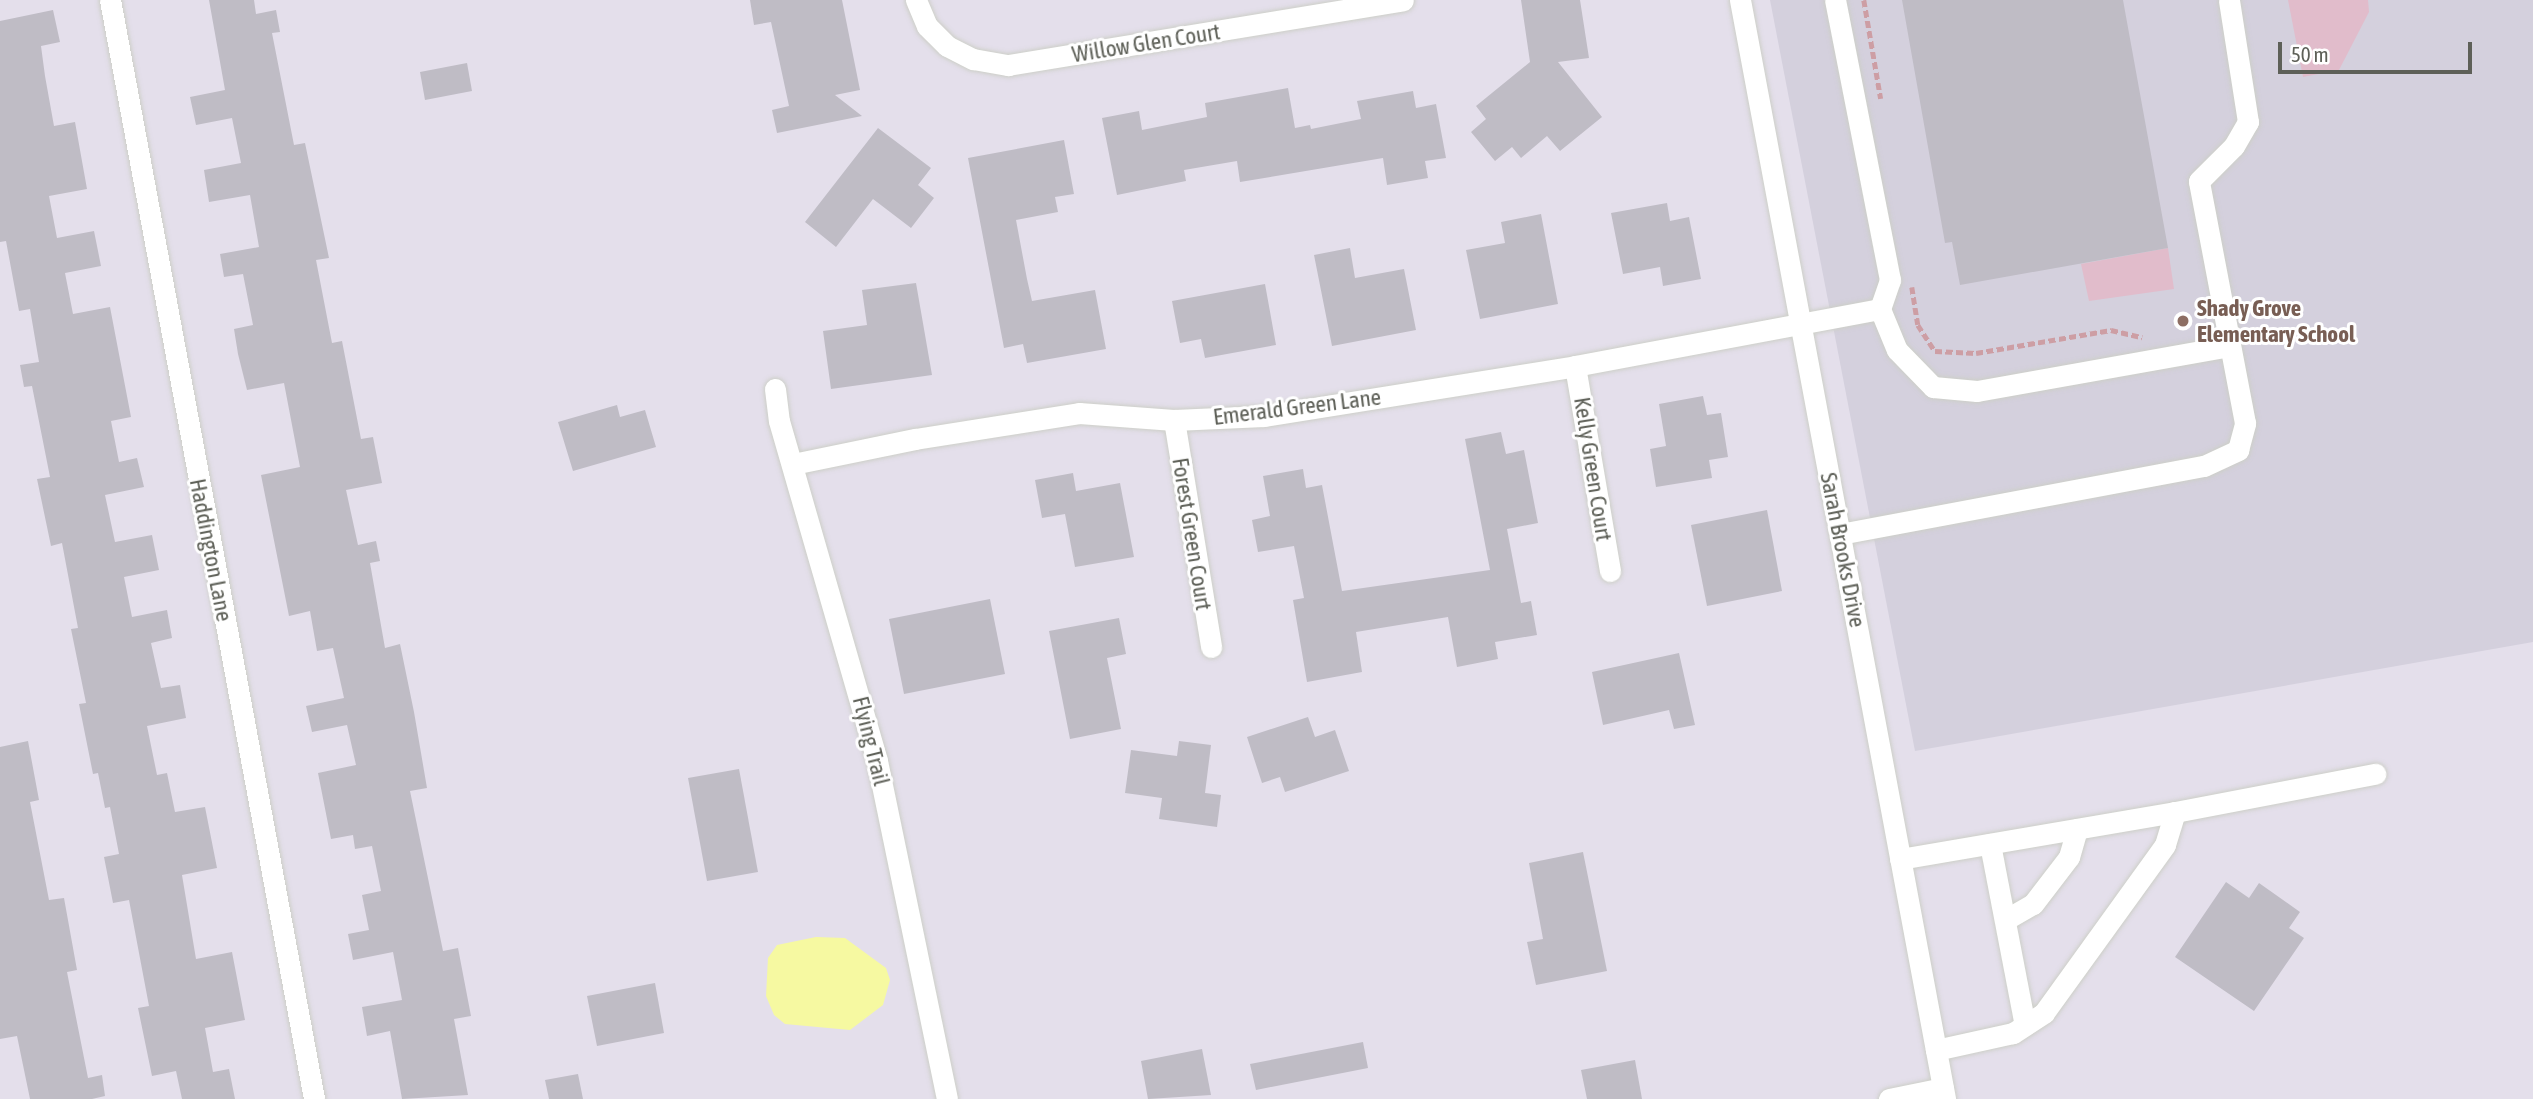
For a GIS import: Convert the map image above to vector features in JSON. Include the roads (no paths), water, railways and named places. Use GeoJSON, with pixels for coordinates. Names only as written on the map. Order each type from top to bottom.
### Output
{"type":"FeatureCollection","features":[{"type":"Feature","properties":{"kind":"street","name":"Haddington Lane"},"geometry":{"type":"LineString","coordinates":[[110,0],[314,1099]]}},
{"type":"Feature","properties":{"kind":"street","name":"Willow Glen Court"},"geometry":{"type":"LineString","coordinates":[[916,0],[927,26],[947,46],[973,59],[1008,65],[1403,0]]}},
{"type":"Feature","properties":{"kind":"street","name":"Sarah Brooks Drive"},"geometry":{"type":"LineString","coordinates":[[1740,0],[1944,1093]]}},
{"type":"Feature","properties":{"kind":"street"},"geometry":{"type":"LineString","coordinates":[[1835,0],[1891,281],[1880,309],[1897,350],[1933,387],[1977,391],[2230,346]]}},
{"type":"Feature","properties":{"kind":"street"},"geometry":{"type":"LineString","coordinates":[[1840,534],[2204,466],[2238,450],[2245,423],[2199,181],[2234,146],[2248,122],[2229,0]]}},
{"type":"Feature","properties":{"kind":"street","name":"Emerald Green Lane"},"geometry":{"type":"LineString","coordinates":[[793,464],[1035,418],[1079,413],[1174,420],[1264,415],[1576,366],[1880,309]]}},
{"type":"Feature","properties":{"kind":"street","name":"Kelly Green Court"},"geometry":{"type":"LineString","coordinates":[[1576,366],[1610,571]]}},
{"type":"Feature","properties":{"kind":"street","name":"Flying Trail"},"geometry":{"type":"LineString","coordinates":[[775,389],[779,421],[877,761],[947,1099]]}},
{"type":"Feature","properties":{"kind":"street","name":"Forest Green Court"},"geometry":{"type":"LineString","coordinates":[[1174,420],[1211,647]]}},
{"type":"Feature","properties":{"kind":"street"},"geometry":{"type":"LineString","coordinates":[[1900,859],[2175,812],[2375,774]]}},
{"type":"Feature","properties":{"kind":"street"},"geometry":{"type":"LineString","coordinates":[[1936,1050],[2013,1033],[2044,1013],[2165,845],[2175,812]]}},
{"type":"Feature","properties":{"kind":"street"},"geometry":{"type":"LineString","coordinates":[[2005,920],[2033,904],[2068,857],[2077,829]]}},
{"type":"Feature","properties":{"kind":"street"},"geometry":{"type":"LineString","coordinates":[[1990,844],[2025,1025]]}},
{"type":"Feature","properties":{"kind":"street"},"geometry":{"type":"LineString","coordinates":[[1889,1099],[1944,1093]]}},
{"type":"Feature","properties":{"kind":"place","name":"Shady Grove Elementary School"},"geometry":{"type":"Point","coordinates":[2183,321]}}]}
